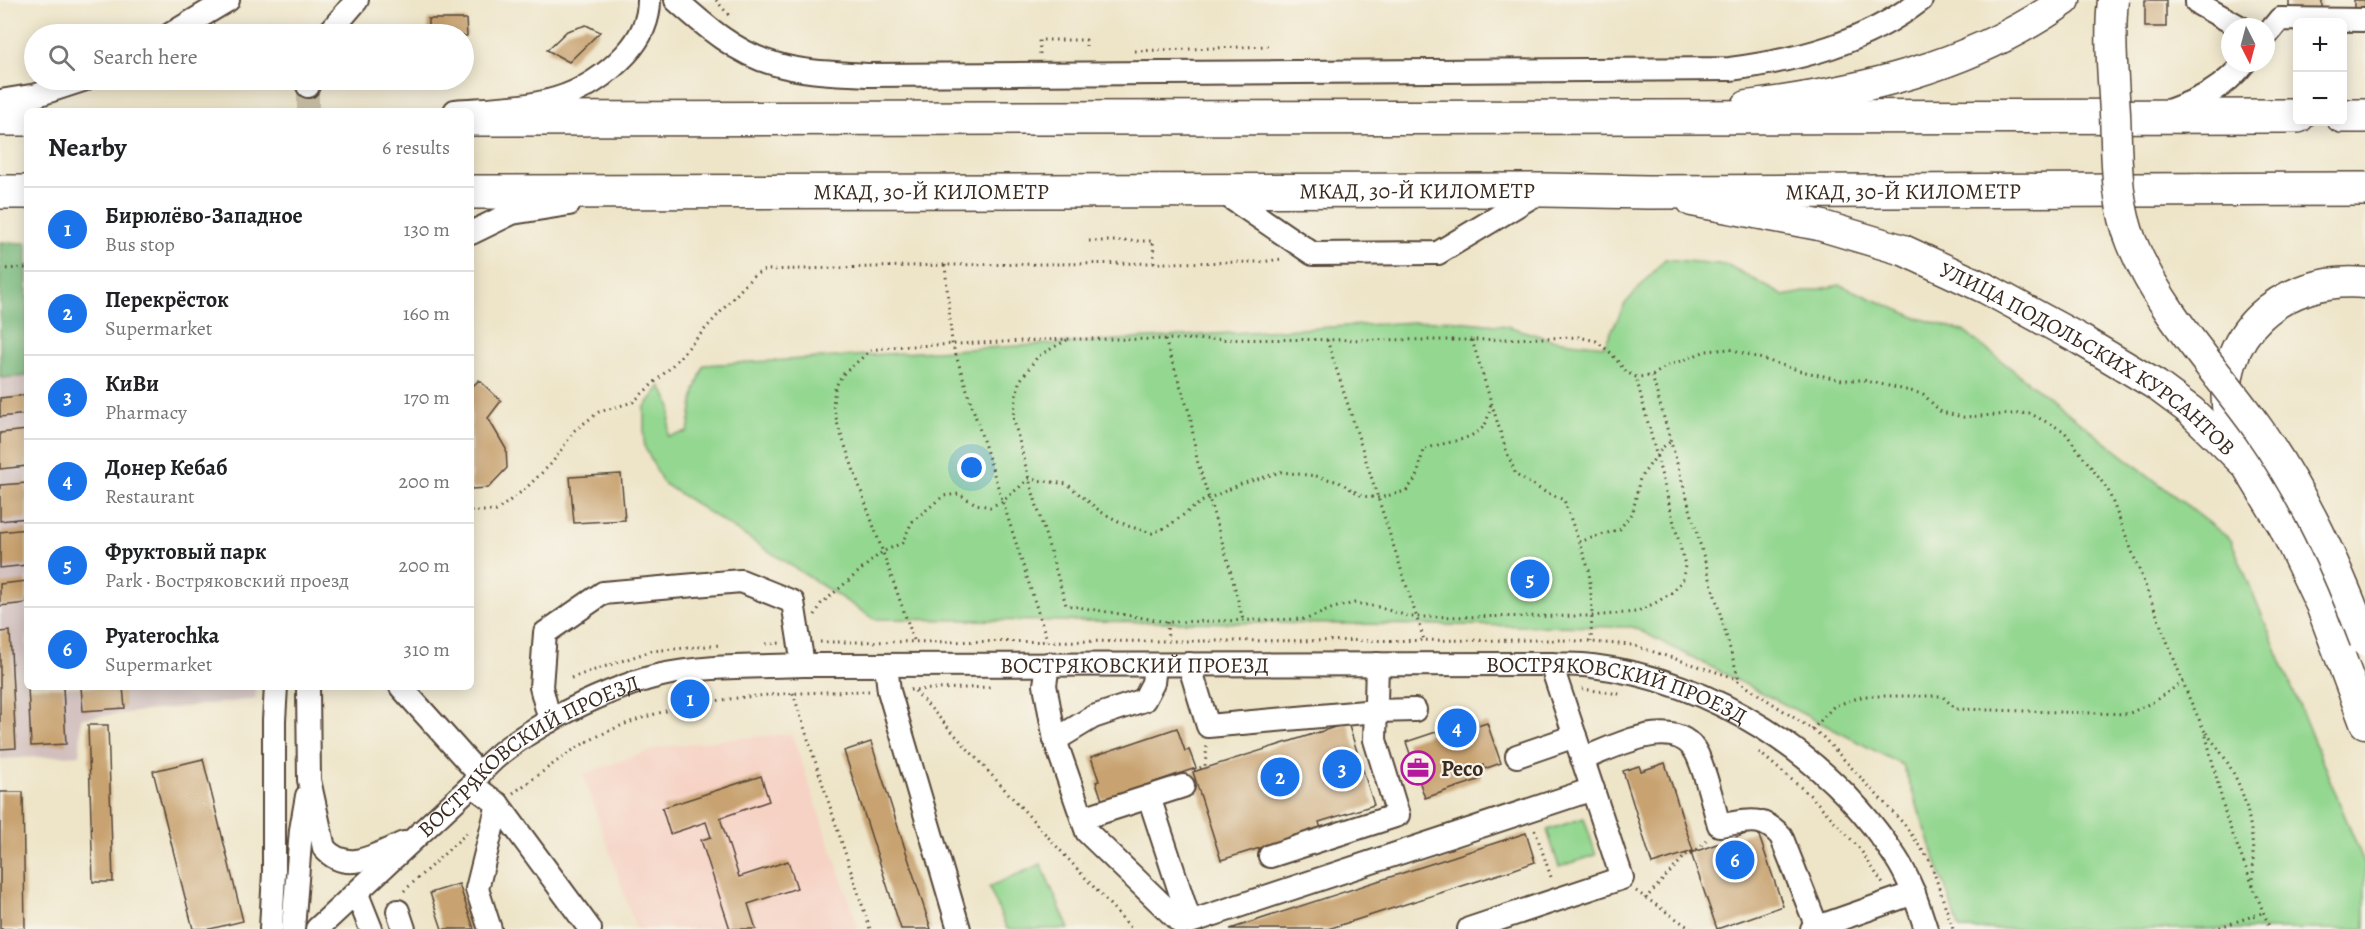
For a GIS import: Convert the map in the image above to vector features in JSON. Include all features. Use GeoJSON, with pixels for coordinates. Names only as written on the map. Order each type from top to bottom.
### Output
{"type":"FeatureCollection","features":[{"type":"Feature","properties":{"kind":"highway"},"geometry":{"type":"LineString","coordinates":[[474,119],[2293,116]]}},
{"type":"Feature","properties":{"kind":"highway"},"geometry":{"type":"LineString","coordinates":[[2347,116],[2365,116]]}},
{"type":"Feature","properties":{"kind":"highway"},"geometry":{"type":"LineString","coordinates":[[0,119],[24,119]]}},
{"type":"Feature","properties":{"kind":"highway","name":"МКАД, 30-Й КИЛОМЕТР"},"geometry":{"type":"LineString","coordinates":[[474,192],[1544,190],[1648,192],[2365,189]]}},
{"type":"Feature","properties":{"kind":"highway"},"geometry":{"type":"LineString","coordinates":[[0,192],[24,192]]}},
{"type":"Feature","properties":{"kind":"main road"},"geometry":{"type":"LineString","coordinates":[[1648,118],[1778,102],[1851,89],[1908,75],[1983,48],[2045,14],[2065,0]]}},
{"type":"Feature","properties":{"kind":"main road","name":"УЛИЦА ПОДОЛЬСКИХ КУРСАНТОВ"},"geometry":{"type":"LineString","coordinates":[[2113,0],[2110,28],[2115,151],[2123,216],[2132,242],[2157,294],[2259,430],[2307,506],[2329,550],[2365,641]]}},
{"type":"Feature","properties":{"kind":"main road","name":"УЛИЦА ПОДОЛЬСКИХ КУРСАНТОВ"},"geometry":{"type":"LineString","coordinates":[[1648,192],[1819,225],[1903,250],[2034,314],[2156,385],[2191,411],[2247,466],[2284,527],[2312,585],[2365,723]]}},
{"type":"Feature","properties":{"kind":"main road"},"geometry":{"type":"LineString","coordinates":[[2247,466],[2229,420],[2227,398],[2235,351],[2247,331],[2263,313],[2282,299],[2303,288],[2327,283],[2365,283]]}},
{"type":"Feature","properties":{"kind":"street"},"geometry":{"type":"LineString","coordinates":[[188,24],[228,0]]}},
{"type":"Feature","properties":{"kind":"street"},"geometry":{"type":"LineString","coordinates":[[337,24],[357,0]]}},
{"type":"Feature","properties":{"kind":"street"},"geometry":{"type":"LineString","coordinates":[[474,109],[550,102],[573,95],[587,87],[615,66],[634,46],[644,28],[649,0]]}},
{"type":"Feature","properties":{"kind":"street"},"geometry":{"type":"LineString","coordinates":[[676,0],[710,29],[739,49],[775,64],[813,71],[879,75],[1731,69],[1777,63],[1827,50],[1866,34],[1921,0]]}},
{"type":"Feature","properties":{"kind":"street"},"geometry":{"type":"LineString","coordinates":[[2197,0],[2197,3],[2224,18]]}},
{"type":"Feature","properties":{"kind":"street"},"geometry":{"type":"LineString","coordinates":[[2275,18],[2338,10],[2365,20]]}},
{"type":"Feature","properties":{"kind":"street"},"geometry":{"type":"LineString","coordinates":[[2152,117],[2204,98],[2237,72]]}},
{"type":"Feature","properties":{"kind":"street"},"geometry":{"type":"LineString","coordinates":[[0,101],[52,90]]}},
{"type":"Feature","properties":{"kind":"street"},"geometry":{"type":"LineString","coordinates":[[1219,190],[1313,254],[1438,253],[1544,190]]}},
{"type":"Feature","properties":{"kind":"street"},"geometry":{"type":"LineString","coordinates":[[474,232],[512,213],[548,207],[708,191]]}},
{"type":"Feature","properties":{"kind":"street"},"geometry":{"type":"LineString","coordinates":[[0,199],[24,202]]}},
{"type":"Feature","properties":{"kind":"street"},"geometry":{"type":"LineString","coordinates":[[550,721],[541,687],[545,633],[603,593],[741,581],[792,602],[803,666]]}},
{"type":"Feature","properties":{"kind":"street"},"geometry":{"type":"LineString","coordinates":[[1048,664],[1045,685],[1054,740],[1087,832],[1181,923]]}},
{"type":"Feature","properties":{"kind":"street"},"geometry":{"type":"LineString","coordinates":[[1189,664],[1208,726],[1376,711],[1415,710]]}},
{"type":"Feature","properties":{"kind":"street"},"geometry":{"type":"LineString","coordinates":[[1270,856],[1398,815],[1375,740],[1377,664]]}},
{"type":"Feature","properties":{"kind":"street"},"geometry":{"type":"LineString","coordinates":[[1469,929],[1622,878],[1551,664]]}},
{"type":"Feature","properties":{"kind":"street","name":"ВОСТРЯКОВСКИЙ ПРОЕЗД"},"geometry":{"type":"LineString","coordinates":[[317,929],[414,840],[512,744],[550,721],[630,684],[658,676],[696,670],[803,666],[1551,664],[1600,667],[1628,672],[1729,707],[1766,729],[1803,756],[1841,790],[1897,859],[1914,893],[1926,929]]}},
{"type":"Feature","properties":{"kind":"street"},"geometry":{"type":"LineString","coordinates":[[886,665],[889,691],[959,929]]}},
{"type":"Feature","properties":{"kind":"street"},"geometry":{"type":"LineString","coordinates":[[1054,740],[1093,717],[1144,700],[1153,682],[1155,665]]}},
{"type":"Feature","properties":{"kind":"street"},"geometry":{"type":"LineString","coordinates":[[271,929],[274,872],[276,690]]}},
{"type":"Feature","properties":{"kind":"street"},"geometry":{"type":"LineString","coordinates":[[295,928],[301,830],[309,780],[308,690]]}},
{"type":"Feature","properties":{"kind":"street"},"geometry":{"type":"LineString","coordinates":[[403,690],[498,804],[590,929]]}},
{"type":"Feature","properties":{"kind":"street"},"geometry":{"type":"LineString","coordinates":[[1582,759],[1643,736],[1659,733],[1671,734],[1684,739],[1696,752],[1719,825],[1757,820],[1771,824],[1781,836],[1826,926],[1914,893]]}},
{"type":"Feature","properties":{"kind":"street"},"geometry":{"type":"LineString","coordinates":[[1517,756],[1575,736]]}},
{"type":"Feature","properties":{"kind":"street"},"geometry":{"type":"LineString","coordinates":[[309,780],[321,839],[330,855],[354,863],[414,840]]}},
{"type":"Feature","properties":{"kind":"street"},"geometry":{"type":"LineString","coordinates":[[1083,818],[1183,786]]}},
{"type":"Feature","properties":{"kind":"street"},"geometry":{"type":"LineString","coordinates":[[1149,797],[1190,922],[1593,789]]}},
{"type":"Feature","properties":{"kind":"street"},"geometry":{"type":"LineString","coordinates":[[490,929],[477,889],[498,804]]}},
{"type":"Feature","properties":{"kind":"street"},"geometry":{"type":"LineString","coordinates":[[274,872],[279,888],[281,909],[295,928]]}},
{"type":"Feature","properties":{"kind":"street"},"geometry":{"type":"LineString","coordinates":[[357,894],[370,929]]}},
{"type":"Feature","properties":{"kind":"path"},"geometry":{"type":"LineString","coordinates":[[716,0],[738,27]]}},
{"type":"Feature","properties":{"kind":"path"},"geometry":{"type":"LineString","coordinates":[[1051,54],[1040,54],[1039,40],[1086,40],[1086,46]]}},
{"type":"Feature","properties":{"kind":"path"},"geometry":{"type":"LineString","coordinates":[[1131,51],[1268,46]]}},
{"type":"Feature","properties":{"kind":"path"},"geometry":{"type":"LineString","coordinates":[[1089,242],[1153,241],[1154,263]]}},
{"type":"Feature","properties":{"kind":"path"},"geometry":{"type":"LineString","coordinates":[[474,511],[495,511],[525,489],[552,463],[575,430],[599,412],[633,402],[669,369],[754,274],[777,268],[1261,262],[1313,254]]}},
{"type":"Feature","properties":{"kind":"path"},"geometry":{"type":"LineString","coordinates":[[945,265],[952,344],[1047,640]]}},
{"type":"Feature","properties":{"kind":"path"},"geometry":{"type":"LineString","coordinates":[[0,268],[24,268]]}},
{"type":"Feature","properties":{"kind":"path"},"geometry":{"type":"LineString","coordinates":[[914,640],[838,426],[833,405],[835,388],[849,367],[871,350],[1068,339],[1472,340],[1579,337],[1596,341],[1611,353],[1626,372],[1636,377],[1652,376],[1665,367],[1706,351],[1730,349],[1801,371],[1842,380],[1863,380],[1923,394],[1941,412],[1963,417],[2029,412],[2064,431],[2108,490],[2183,682],[2205,732],[2227,820],[2270,929]]}},
{"type":"Feature","properties":{"kind":"path"},"geometry":{"type":"LineString","coordinates":[[1068,339],[1038,356],[1020,382],[1013,417],[1066,605],[1167,622],[1307,619],[1333,608],[1355,603],[1417,617],[1592,616],[1636,612],[1658,602],[1674,591],[1683,579],[1685,565],[1636,377]]}},
{"type":"Feature","properties":{"kind":"path"},"geometry":{"type":"LineString","coordinates":[[1165,340],[1190,415],[1197,460],[1228,561],[1243,620]]}},
{"type":"Feature","properties":{"kind":"path"},"geometry":{"type":"LineString","coordinates":[[1327,340],[1424,640]]}},
{"type":"Feature","properties":{"kind":"path"},"geometry":{"type":"LineString","coordinates":[[1472,340],[1516,475],[1564,500],[1589,570],[1591,642]]}},
{"type":"Feature","properties":{"kind":"path"},"geometry":{"type":"LineString","coordinates":[[1652,376],[1740,682]]}},
{"type":"Feature","properties":{"kind":"path"},"geometry":{"type":"LineString","coordinates":[[799,642],[821,604],[882,552],[902,543],[912,522],[943,496],[959,494],[976,504],[990,507],[1002,501],[1029,479],[1067,484],[1101,512],[1128,526],[1152,532],[1167,527],[1209,499],[1241,484],[1281,472],[1328,479],[1339,482],[1362,496],[1379,498],[1406,491],[1417,477],[1423,450],[1439,443],[1464,440],[1485,425],[1491,403]]}},
{"type":"Feature","properties":{"kind":"path"},"geometry":{"type":"LineString","coordinates":[[1579,542],[1620,529],[1633,511],[1641,478],[1670,442]]}},
{"type":"Feature","properties":{"kind":"path"},"geometry":{"type":"LineString","coordinates":[[1167,622],[1168,640],[1563,640],[1632,645],[1728,676],[1822,736],[1904,824],[1930,861],[1953,929]]}},
{"type":"Feature","properties":{"kind":"path"},"geometry":{"type":"LineString","coordinates":[[571,678],[616,663]]}},
{"type":"Feature","properties":{"kind":"path"},"geometry":{"type":"LineString","coordinates":[[1812,730],[1834,706],[1864,696],[1942,696],[1956,709],[2128,714],[2153,702],[2183,682]]}},
{"type":"Feature","properties":{"kind":"path"},"geometry":{"type":"LineString","coordinates":[[401,911],[498,804],[584,743],[639,718],[687,706],[793,693],[998,687]]}},
{"type":"Feature","properties":{"kind":"path"},"geometry":{"type":"LineString","coordinates":[[914,690],[1132,929]]}},
{"type":"Feature","properties":{"kind":"path"},"geometry":{"type":"LineString","coordinates":[[793,693],[870,929]]}},
{"type":"Feature","properties":{"kind":"path"},"geometry":{"type":"LineString","coordinates":[[1183,786],[1192,771],[1205,766],[1208,726]]}},
{"type":"Feature","properties":{"kind":"path"},"geometry":{"type":"LineString","coordinates":[[2205,732],[2224,754],[2238,780],[2248,812],[2253,838],[2253,887]]}},
{"type":"Feature","properties":{"kind":"path"},"geometry":{"type":"LineString","coordinates":[[1529,810],[1558,899]]}},
{"type":"Feature","properties":{"kind":"path"},"geometry":{"type":"LineString","coordinates":[[1646,899],[1686,855],[1698,849],[1719,825]]}},
{"type":"Feature","properties":{"kind":"path"},"geometry":{"type":"LineString","coordinates":[[1622,878],[1646,899],[1691,929]]}},
{"type":"Feature","properties":{"kind":"path"},"geometry":{"type":"LineString","coordinates":[[2214,929],[2265,912]]}},
{"type":"Feature","properties":{"kind":"shaded area"},"geometry":{"type":"Polygon","coordinates":[[[24,376],[24,690],[255,690],[256,699],[81,718],[80,755],[0,759],[0,378],[24,376]]]}},
{"type":"Feature","properties":{"kind":"shaded area"},"geometry":{"type":"Polygon","coordinates":[[[792,734],[859,929],[636,929],[583,774],[661,747],[792,734]]]}},
{"type":"Feature","properties":{"kind":"green space"},"geometry":{"type":"Polygon","coordinates":[[[0,242],[24,243],[24,376],[0,378],[0,242]]]}},
{"type":"Feature","properties":{"kind":"green space"},"geometry":{"type":"Polygon","coordinates":[[[1665,259],[1728,265],[1784,296],[1840,285],[1915,317],[1963,331],[2231,540],[2365,865],[2365,929],[1960,929],[1903,765],[1633,627],[874,619],[663,483],[644,446],[644,408],[661,386],[671,407],[668,436],[688,432],[695,391],[704,365],[1447,320],[1507,326],[1553,340],[1604,346],[1625,304],[1665,259]]]}},
{"type":"Feature","properties":{"kind":"green space"},"geometry":{"type":"Polygon","coordinates":[[[1584,818],[1596,855],[1559,867],[1547,830],[1584,818]]]}},
{"type":"Feature","properties":{"kind":"green space"},"geometry":{"type":"Polygon","coordinates":[[[1041,864],[1069,929],[1007,929],[989,887],[1041,864]]]}},
{"type":"Feature","properties":{"kind":"building"},"geometry":{"type":"Polygon","coordinates":[[[2145,0],[2166,0],[2166,27],[2145,27],[2145,0]]]}},
{"type":"Feature","properties":{"kind":"building"},"geometry":{"type":"Polygon","coordinates":[[[2289,0],[2322,0],[2322,11],[2289,10],[2289,0]]]}},
{"type":"Feature","properties":{"kind":"building"},"geometry":{"type":"Polygon","coordinates":[[[2354,0],[2365,0],[2365,15],[2354,14],[2354,0]]]}},
{"type":"Feature","properties":{"kind":"building"},"geometry":{"type":"Polygon","coordinates":[[[428,19],[466,19],[466,24],[428,24],[428,19]]]}},
{"type":"Feature","properties":{"kind":"building"},"geometry":{"type":"Polygon","coordinates":[[[586,25],[600,32],[569,62],[547,50],[567,31],[586,25]]]}},
{"type":"Feature","properties":{"kind":"building"},"geometry":{"type":"Polygon","coordinates":[[[479,380],[501,401],[488,418],[506,449],[507,468],[488,488],[474,489],[474,385],[479,380]]]}},
{"type":"Feature","properties":{"kind":"building"},"geometry":{"type":"Polygon","coordinates":[[[24,395],[24,414],[0,417],[0,398],[24,395]]]}},
{"type":"Feature","properties":{"kind":"building"},"geometry":{"type":"Polygon","coordinates":[[[24,430],[24,466],[0,469],[0,433],[24,430]]]}},
{"type":"Feature","properties":{"kind":"building"},"geometry":{"type":"Polygon","coordinates":[[[621,474],[625,520],[574,523],[570,477],[621,474]]]}},
{"type":"Feature","properties":{"kind":"building"},"geometry":{"type":"Polygon","coordinates":[[[24,483],[24,518],[0,521],[0,485],[24,483]]]}},
{"type":"Feature","properties":{"kind":"building"},"geometry":{"type":"Polygon","coordinates":[[[24,529],[24,565],[0,568],[0,532],[24,529]]]}},
{"type":"Feature","properties":{"kind":"building"},"geometry":{"type":"Polygon","coordinates":[[[24,581],[24,603],[0,606],[0,584],[24,581]]]}},
{"type":"Feature","properties":{"kind":"building"},"geometry":{"type":"Polygon","coordinates":[[[10,631],[16,748],[0,749],[0,632],[10,631]]]}},
{"type":"Feature","properties":{"kind":"building"},"geometry":{"type":"Polygon","coordinates":[[[28,690],[63,690],[66,744],[31,746],[28,690]]]}},
{"type":"Feature","properties":{"kind":"building"},"geometry":{"type":"Polygon","coordinates":[[[81,690],[123,690],[125,708],[83,711],[81,690]]]}},
{"type":"Feature","properties":{"kind":"building"},"geometry":{"type":"Polygon","coordinates":[[[1348,723],[1374,805],[1319,822],[1321,829],[1221,860],[1193,772],[1348,723]]]}},
{"type":"Feature","properties":{"kind":"building"},"geometry":{"type":"Polygon","coordinates":[[[1463,723],[1466,734],[1472,732],[1471,728],[1487,723],[1501,763],[1484,769],[1483,765],[1477,767],[1481,779],[1425,798],[1406,742],[1463,723]]]}},
{"type":"Feature","properties":{"kind":"building"},"geometry":{"type":"Polygon","coordinates":[[[88,725],[108,725],[113,882],[93,882],[88,725]]]}},
{"type":"Feature","properties":{"kind":"building"},"geometry":{"type":"Polygon","coordinates":[[[1177,728],[1185,751],[1189,750],[1196,768],[1102,800],[1096,782],[1099,781],[1091,757],[1177,728]]]}},
{"type":"Feature","properties":{"kind":"building"},"geometry":{"type":"Polygon","coordinates":[[[871,742],[931,929],[901,929],[844,751],[871,742]]]}},
{"type":"Feature","properties":{"kind":"building"},"geometry":{"type":"Polygon","coordinates":[[[203,759],[243,921],[210,929],[193,929],[153,771],[203,759]]]}},
{"type":"Feature","properties":{"kind":"building"},"geometry":{"type":"Polygon","coordinates":[[[1665,763],[1693,851],[1652,864],[1623,771],[1639,766],[1641,771],[1665,763]]]}},
{"type":"Feature","properties":{"kind":"building"},"geometry":{"type":"Polygon","coordinates":[[[761,776],[769,801],[720,818],[739,877],[788,861],[797,888],[748,904],[756,929],[730,929],[701,840],[711,837],[706,822],[670,834],[662,808],[761,776]]]}},
{"type":"Feature","properties":{"kind":"building"},"geometry":{"type":"Polygon","coordinates":[[[0,792],[23,792],[25,929],[0,929],[0,792]]]}},
{"type":"Feature","properties":{"kind":"building"},"geometry":{"type":"Polygon","coordinates":[[[1757,830],[1783,906],[1717,929],[1691,853],[1757,830]]]}},
{"type":"Feature","properties":{"kind":"building"},"geometry":{"type":"Polygon","coordinates":[[[1526,833],[1535,862],[1512,870],[1328,929],[1230,929],[1526,833]]]}},
{"type":"Feature","properties":{"kind":"building"},"geometry":{"type":"Polygon","coordinates":[[[459,884],[474,929],[442,929],[430,893],[459,884]]]}},
{"type":"Feature","properties":{"kind":"tunnel"},"geometry":{"type":"LineString","coordinates":[[308,90],[308,108]]}},
{"type":"Feature","properties":{"kind":"place","name":"Фруктовый парк"},"geometry":{"type":"Point","coordinates":[1530,579]}},
{"type":"Feature","properties":{"kind":"place","name":"Бирюлёво-Западное"},"geometry":{"type":"Point","coordinates":[690,699]}},
{"type":"Feature","properties":{"kind":"place","name":"Донер Кебаб"},"geometry":{"type":"Point","coordinates":[1457,728]}},
{"type":"Feature","properties":{"kind":"place","name":"Ресо"},"geometry":{"type":"Point","coordinates":[1418,768]}},
{"type":"Feature","properties":{"kind":"place","name":"КиВи"},"geometry":{"type":"Point","coordinates":[1342,769]}},
{"type":"Feature","properties":{"kind":"place","name":"Перекрёсток"},"geometry":{"type":"Point","coordinates":[1280,777]}},
{"type":"Feature","properties":{"kind":"place","name":"Pyaterochka"},"geometry":{"type":"Point","coordinates":[1735,860]}}]}
